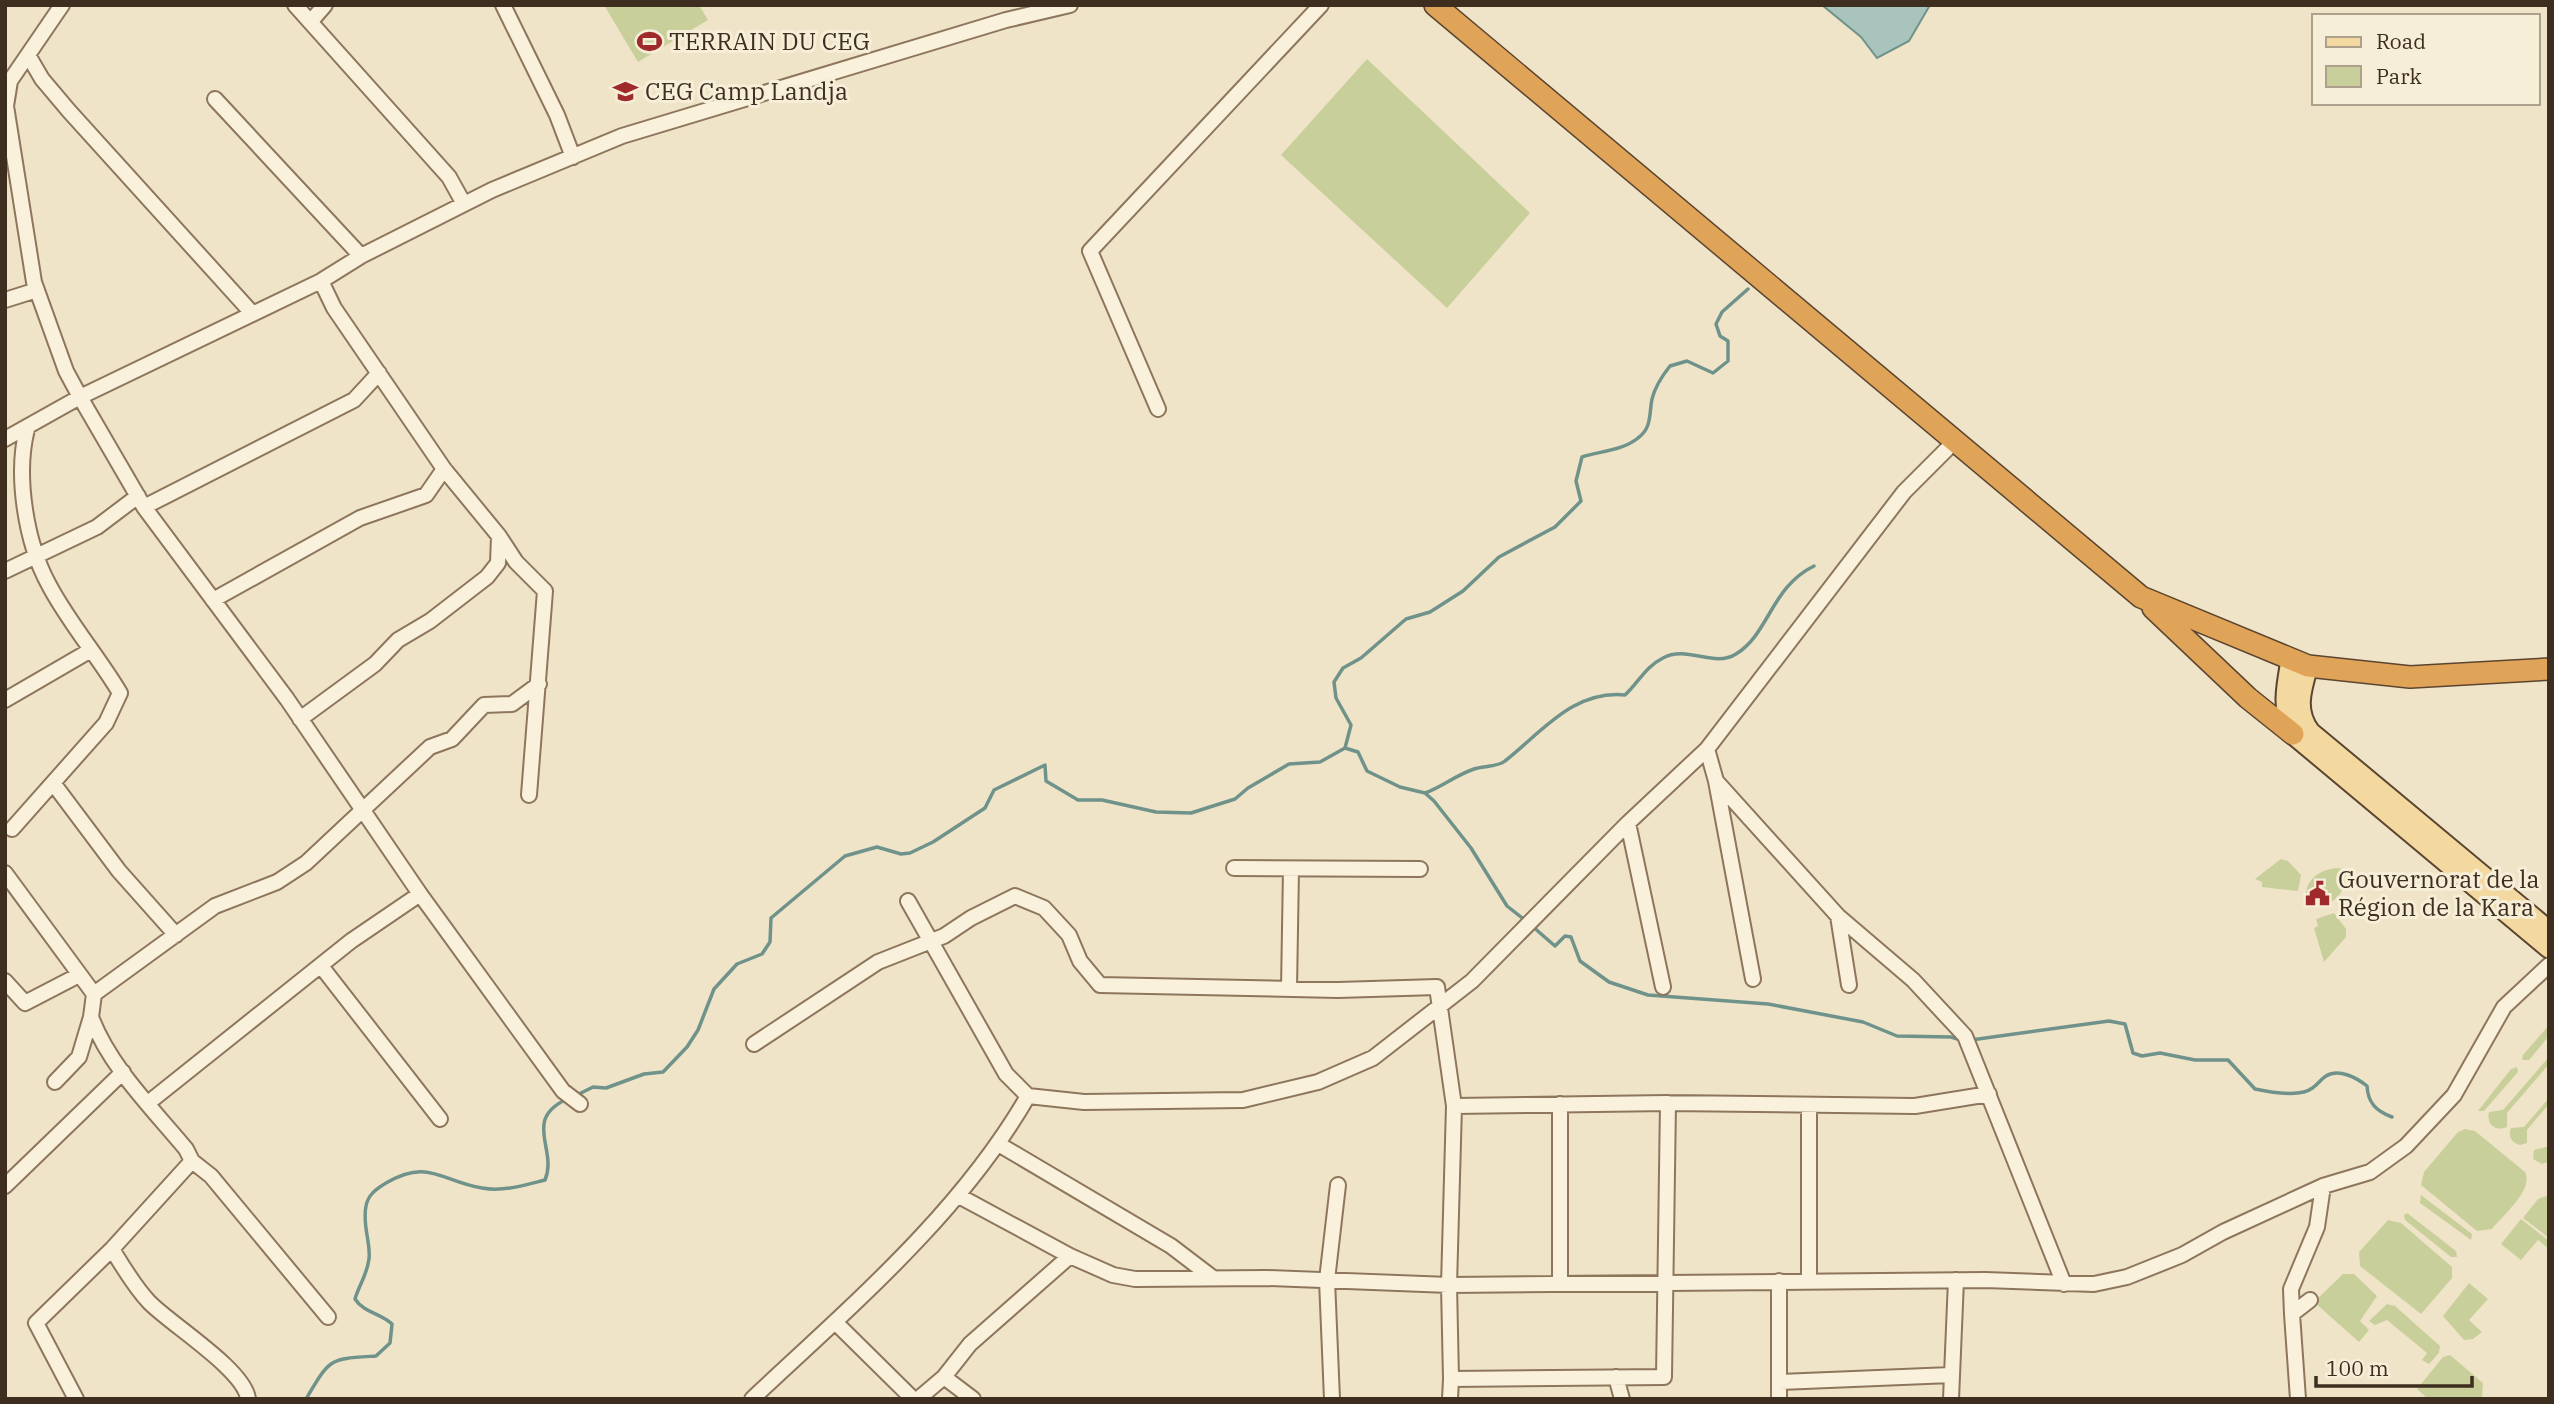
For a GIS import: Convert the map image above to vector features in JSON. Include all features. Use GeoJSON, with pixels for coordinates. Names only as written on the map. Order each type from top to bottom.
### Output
{"type":"FeatureCollection","features":[{"type":"Feature","properties":{"kind":"highway"},"geometry":{"type":"LineString","coordinates":[[1435,5],[2141,597],[2248,698],[2293,734]]}},
{"type":"Feature","properties":{"kind":"highway"},"geometry":{"type":"LineString","coordinates":[[2141,597],[2300,664],[2410,677],[2549,669]]}},
{"type":"Feature","properties":{"kind":"main road"},"geometry":{"type":"LineString","coordinates":[[2300,664],[2284,697],[2286,718],[2293,734],[2549,931]]}},
{"type":"Feature","properties":{"kind":"main road"},"geometry":{"type":"LineString","coordinates":[[2300,664],[2300,696],[2304,724],[2409,823],[2549,948]]}},
{"type":"Feature","properties":{"kind":"street"},"geometry":{"type":"LineString","coordinates":[[62,5],[10,81],[6,106],[37,290],[66,371],[141,501],[300,719],[421,894],[563,1091],[580,1104]]}},
{"type":"Feature","properties":{"kind":"street"},"geometry":{"type":"LineString","coordinates":[[295,5],[312,20],[389,113],[449,177],[464,204]]}},
{"type":"Feature","properties":{"kind":"street"},"geometry":{"type":"LineString","coordinates":[[312,20],[325,5]]}},
{"type":"Feature","properties":{"kind":"street"},"geometry":{"type":"LineString","coordinates":[[503,5],[558,115],[573,157]]}},
{"type":"Feature","properties":{"kind":"street"},"geometry":{"type":"LineString","coordinates":[[5,439],[80,397],[321,281],[361,256],[464,204],[622,136],[1006,20],[1070,5]]}},
{"type":"Feature","properties":{"kind":"street"},"geometry":{"type":"LineString","coordinates":[[1158,409],[1090,251],[1321,5]]}},
{"type":"Feature","properties":{"kind":"street"},"geometry":{"type":"LineString","coordinates":[[28,55],[42,79],[69,111],[252,313]]}},
{"type":"Feature","properties":{"kind":"street"},"geometry":{"type":"LineString","coordinates":[[215,99],[361,256]]}},
{"type":"Feature","properties":{"kind":"street"},"geometry":{"type":"LineString","coordinates":[[321,281],[334,308],[444,469],[499,536],[516,562],[545,592],[530,795]]}},
{"type":"Feature","properties":{"kind":"street"},"geometry":{"type":"LineString","coordinates":[[5,300],[37,290]]}},
{"type":"Feature","properties":{"kind":"street"},"geometry":{"type":"LineString","coordinates":[[5,571],[97,527],[141,501],[354,400],[379,373]]}},
{"type":"Feature","properties":{"kind":"street"},"geometry":{"type":"LineString","coordinates":[[12,829],[106,723],[120,693],[50,587],[36,558],[24,501],[21,452],[27,429]]}},
{"type":"Feature","properties":{"kind":"street"},"geometry":{"type":"LineString","coordinates":[[908,901],[1006,1074],[1028,1096],[1084,1102],[1243,1100],[1318,1082],[1373,1058],[1472,981],[1628,824],[1707,749],[1905,492],[1956,440]]}},
{"type":"Feature","properties":{"kind":"street"},"geometry":{"type":"LineString","coordinates":[[213,600],[360,518],[426,495],[444,469]]}},
{"type":"Feature","properties":{"kind":"street"},"geometry":{"type":"LineString","coordinates":[[300,719],[375,664],[398,640],[430,621],[487,577],[498,563],[499,536]]}},
{"type":"Feature","properties":{"kind":"street"},"geometry":{"type":"LineString","coordinates":[[5,700],[92,650]]}},
{"type":"Feature","properties":{"kind":"street"},"geometry":{"type":"LineString","coordinates":[[94,994],[215,906],[277,883],[306,863],[430,747],[452,739],[484,705],[512,704],[539,684]]}},
{"type":"Feature","properties":{"kind":"street"},"geometry":{"type":"LineString","coordinates":[[1707,749],[1716,781],[1753,979]]}},
{"type":"Feature","properties":{"kind":"street"},"geometry":{"type":"LineString","coordinates":[[1716,781],[1838,916],[1913,980],[1967,1041],[2064,1284]]}},
{"type":"Feature","properties":{"kind":"street"},"geometry":{"type":"LineString","coordinates":[[53,783],[119,871],[176,935]]}},
{"type":"Feature","properties":{"kind":"street"},"geometry":{"type":"LineString","coordinates":[[1628,824],[1663,987]]}},
{"type":"Feature","properties":{"kind":"street"},"geometry":{"type":"LineString","coordinates":[[1234,868],[1420,869]]}},
{"type":"Feature","properties":{"kind":"street"},"geometry":{"type":"LineString","coordinates":[[1289,989],[1291,869]]}},
{"type":"Feature","properties":{"kind":"street"},"geometry":{"type":"LineString","coordinates":[[5,873],[94,994],[91,1017],[79,1057],[55,1082]]}},
{"type":"Feature","properties":{"kind":"street"},"geometry":{"type":"LineString","coordinates":[[148,1103],[321,966],[421,894]]}},
{"type":"Feature","properties":{"kind":"street"},"geometry":{"type":"LineString","coordinates":[[754,1044],[878,962],[932,942],[1014,896],[1044,908],[1069,935],[1080,961],[1100,985],[1289,989],[1437,987],[1454,1107],[1449,1284],[1450,1399]]}},
{"type":"Feature","properties":{"kind":"street"},"geometry":{"type":"LineString","coordinates":[[1838,916],[1849,985]]}},
{"type":"Feature","properties":{"kind":"street"},"geometry":{"type":"LineString","coordinates":[[959,1196],[1070,1256],[1113,1275],[1135,1279],[1213,1278],[1449,1284],[1956,1280],[2094,1284],[2127,1277],[2182,1255],[2223,1232],[2323,1186],[2370,1172],[2406,1146],[2454,1095],[2504,1007],[2549,965]]}},
{"type":"Feature","properties":{"kind":"street"},"geometry":{"type":"LineString","coordinates":[[321,966],[440,1119]]}},
{"type":"Feature","properties":{"kind":"street"},"geometry":{"type":"LineString","coordinates":[[5,981],[25,1003],[79,975]]}},
{"type":"Feature","properties":{"kind":"street"},"geometry":{"type":"LineString","coordinates":[[91,1017],[123,1072],[192,1161],[211,1176],[328,1317]]}},
{"type":"Feature","properties":{"kind":"street"},"geometry":{"type":"LineString","coordinates":[[5,1186],[123,1072]]}},
{"type":"Feature","properties":{"kind":"street"},"geometry":{"type":"LineString","coordinates":[[1454,1107],[1668,1102],[1914,1106],[1989,1094]]}},
{"type":"Feature","properties":{"kind":"street"},"geometry":{"type":"LineString","coordinates":[[760,1396],[959,1196],[1000,1145],[1028,1096]]}},
{"type":"Feature","properties":{"kind":"street"},"geometry":{"type":"LineString","coordinates":[[1451,1379],[1664,1377],[1668,1102]]}},
{"type":"Feature","properties":{"kind":"street"},"geometry":{"type":"LineString","coordinates":[[1560,1104],[1560,1283]]}},
{"type":"Feature","properties":{"kind":"street"},"geometry":{"type":"LineString","coordinates":[[1809,1106],[1810,1280]]}},
{"type":"Feature","properties":{"kind":"street"},"geometry":{"type":"LineString","coordinates":[[1000,1145],[1171,1245],[1213,1278]]}},
{"type":"Feature","properties":{"kind":"street"},"geometry":{"type":"LineString","coordinates":[[76,1399],[37,1323],[112,1249],[192,1161]]}},
{"type":"Feature","properties":{"kind":"street"},"geometry":{"type":"LineString","coordinates":[[1332,1399],[1327,1280],[1338,1185]]}},
{"type":"Feature","properties":{"kind":"street"},"geometry":{"type":"LineString","coordinates":[[2298,1399],[2291,1289],[2317,1227],[2323,1186]]}},
{"type":"Feature","properties":{"kind":"street"},"geometry":{"type":"LineString","coordinates":[[112,1249],[150,1303],[229,1370],[247,1391],[248,1399]]}},
{"type":"Feature","properties":{"kind":"street"},"geometry":{"type":"LineString","coordinates":[[835,1322],[915,1399],[944,1377],[970,1343],[1070,1256]]}},
{"type":"Feature","properties":{"kind":"street"},"geometry":{"type":"LineString","coordinates":[[1951,1399],[1956,1280]]}},
{"type":"Feature","properties":{"kind":"street"},"geometry":{"type":"LineString","coordinates":[[1779,1281],[1779,1399]]}},
{"type":"Feature","properties":{"kind":"street"},"geometry":{"type":"LineString","coordinates":[[2292,1314],[2310,1300]]}},
{"type":"Feature","properties":{"kind":"street"},"geometry":{"type":"LineString","coordinates":[[1780,1382],[1951,1375]]}},
{"type":"Feature","properties":{"kind":"street"},"geometry":{"type":"LineString","coordinates":[[944,1377],[973,1399]]}},
{"type":"Feature","properties":{"kind":"street"},"geometry":{"type":"LineString","coordinates":[[1616,1377],[1622,1399]]}},
{"type":"Feature","properties":{"kind":"green space","name":"TERRAIN DU CEG"},"geometry":{"type":"Polygon","coordinates":[[[604,5],[699,5],[708,20],[638,62],[604,5]]]}},
{"type":"Feature","properties":{"kind":"green space"},"geometry":{"type":"Polygon","coordinates":[[[1367,59],[1530,213],[1447,308],[1281,155],[1367,59]]]}},
{"type":"Feature","properties":{"kind":"green space"},"geometry":{"type":"Polygon","coordinates":[[[2281,859],[2288,861],[2301,875],[2298,891],[2262,887],[2262,882],[2255,879],[2281,859]]]}},
{"type":"Feature","properties":{"kind":"green space"},"geometry":{"type":"Polygon","coordinates":[[[2338,868],[2345,870],[2347,879],[2342,892],[2327,904],[2320,906],[2307,903],[2307,889],[2313,878],[2324,871],[2338,868]]]}},
{"type":"Feature","properties":{"kind":"green space"},"geometry":{"type":"Polygon","coordinates":[[[2334,913],[2346,929],[2346,937],[2324,962],[2314,928],[2318,926],[2316,919],[2334,913]]]}},
{"type":"Feature","properties":{"kind":"green space"},"geometry":{"type":"Polygon","coordinates":[[[2549,1025],[2549,1036],[2529,1060],[2522,1060],[2523,1055],[2549,1025]]]}},
{"type":"Feature","properties":{"kind":"green space"},"geometry":{"type":"Polygon","coordinates":[[[2549,1057],[2549,1064],[2507,1113],[2507,1127],[2492,1126],[2489,1112],[2503,1110],[2549,1057]]]}},
{"type":"Feature","properties":{"kind":"green space"},"geometry":{"type":"Polygon","coordinates":[[[2517,1067],[2518,1072],[2484,1111],[2478,1111],[2511,1069],[2517,1067]]]}},
{"type":"Feature","properties":{"kind":"green space"},"geometry":{"type":"Polygon","coordinates":[[[2549,1098],[2549,1104],[2527,1130],[2527,1143],[2514,1143],[2510,1136],[2511,1128],[2524,1127],[2549,1098]]]}},
{"type":"Feature","properties":{"kind":"green space"},"geometry":{"type":"Polygon","coordinates":[[[2465,1129],[2475,1131],[2525,1172],[2527,1179],[2510,1210],[2492,1229],[2477,1231],[2421,1185],[2424,1172],[2458,1132],[2465,1129]]]}},
{"type":"Feature","properties":{"kind":"green space"},"geometry":{"type":"Polygon","coordinates":[[[2549,1146],[2548,1162],[2542,1164],[2533,1159],[2534,1150],[2549,1146]]]}},
{"type":"Feature","properties":{"kind":"green space"},"geometry":{"type":"Polygon","coordinates":[[[2421,1195],[2472,1234],[2471,1240],[2420,1203],[2421,1195]]]}},
{"type":"Feature","properties":{"kind":"green space"},"geometry":{"type":"Polygon","coordinates":[[[2549,1195],[2549,1238],[2523,1218],[2538,1199],[2549,1195]]]}},
{"type":"Feature","properties":{"kind":"green space"},"geometry":{"type":"Polygon","coordinates":[[[2407,1213],[2456,1251],[2457,1257],[2451,1257],[2405,1220],[2404,1215],[2407,1213]]]}},
{"type":"Feature","properties":{"kind":"green space"},"geometry":{"type":"Polygon","coordinates":[[[2521,1219],[2549,1241],[2549,1249],[2538,1240],[2521,1260],[2501,1244],[2521,1219]]]}},
{"type":"Feature","properties":{"kind":"green space"},"geometry":{"type":"Polygon","coordinates":[[[2388,1220],[2401,1223],[2452,1267],[2452,1278],[2421,1314],[2360,1266],[2359,1252],[2388,1220]]]}},
{"type":"Feature","properties":{"kind":"green space"},"geometry":{"type":"Polygon","coordinates":[[[2343,1274],[2354,1274],[2377,1296],[2360,1321],[2369,1330],[2359,1342],[2314,1302],[2343,1274]]]}},
{"type":"Feature","properties":{"kind":"green space"},"geometry":{"type":"Polygon","coordinates":[[[2469,1283],[2488,1299],[2469,1320],[2482,1332],[2473,1339],[2464,1340],[2443,1316],[2469,1283]]]}},
{"type":"Feature","properties":{"kind":"green space"},"geometry":{"type":"Polygon","coordinates":[[[2387,1304],[2395,1306],[2440,1346],[2439,1353],[2429,1364],[2422,1360],[2427,1353],[2387,1320],[2375,1325],[2369,1321],[2387,1304]]]}},
{"type":"Feature","properties":{"kind":"green space"},"geometry":{"type":"Polygon","coordinates":[[[2450,1355],[2483,1383],[2482,1399],[2428,1399],[2417,1389],[2443,1357],[2450,1355]]]}},
{"type":"Feature","properties":{"kind":"water"},"geometry":{"type":"Polygon","coordinates":[[[1822,5],[1930,5],[1909,41],[1877,58],[1861,37],[1822,5]]]}},
{"type":"Feature","properties":{"kind":"waterway"},"geometry":{"type":"LineString","coordinates":[[577,1095],[593,1087],[606,1088],[644,1074],[663,1072],[687,1047],[698,1030],[714,989],[737,964],[762,954],[770,942],[771,918],[845,856],[877,847],[901,854],[910,853],[933,842],[985,808],[994,790],[1045,765],[1046,781],[1078,800],[1102,800],[1156,812],[1191,813],[1235,799],[1248,788],[1289,764],[1320,762],[1345,748],[1351,725],[1336,698],[1334,682],[1343,668],[1361,658],[1406,619],[1430,612],[1463,591],[1499,557],[1555,527],[1581,501],[1576,481],[1582,457],[1625,446],[1646,430],[1655,390],[1670,366],[1687,361],[1713,373],[1728,361],[1728,341],[1720,336],[1716,324],[1722,312],[1748,289]]}},
{"type":"Feature","properties":{"kind":"waterway"},"geometry":{"type":"LineString","coordinates":[[1425,793],[1467,772],[1502,763],[1559,715],[1574,706],[1606,695],[1625,695],[1647,670],[1663,658],[1681,654],[1719,659],[1736,654],[1756,635],[1788,586],[1814,566]]}},
{"type":"Feature","properties":{"kind":"waterway"},"geometry":{"type":"LineString","coordinates":[[1345,748],[1358,752],[1367,771],[1400,787],[1425,793],[1434,801],[1471,848],[1507,906],[1526,921]]}},
{"type":"Feature","properties":{"kind":"waterway"},"geometry":{"type":"LineString","coordinates":[[1532,926],[1555,946],[1565,936],[1571,937],[1580,961],[1609,982],[1648,995],[1768,1004],[1863,1022],[1897,1036],[1951,1037],[1964,1041]]}},
{"type":"Feature","properties":{"kind":"waterway"},"geometry":{"type":"LineString","coordinates":[[1971,1040],[2109,1021],[2125,1024],[2133,1053],[2142,1056],[2160,1053],[2195,1060],[2228,1060],[2255,1089],[2299,1093],[2311,1089],[2331,1074],[2348,1075],[2367,1086],[2374,1106],[2392,1117]]}},
{"type":"Feature","properties":{"kind":"waterway"},"geometry":{"type":"LineString","coordinates":[[306,1399],[321,1375],[333,1363],[349,1358],[376,1356],[390,1343],[392,1324],[363,1307],[355,1299],[369,1259],[365,1213],[367,1202],[373,1193],[386,1183],[413,1172],[434,1174],[490,1189],[545,1180],[548,1168],[544,1136],[546,1116],[567,1099]]}},
{"type":"Feature","properties":{"kind":"place","name":"TERRAIN DU CEG"},"geometry":{"type":"Point","coordinates":[649,41]}},
{"type":"Feature","properties":{"kind":"place","name":"CEG Camp Landja"},"geometry":{"type":"Point","coordinates":[625,91]}},
{"type":"Feature","properties":{"kind":"place","name":"Gouvernorat de la Région de la Kara"},"geometry":{"type":"Point","coordinates":[2318,893]}}]}
